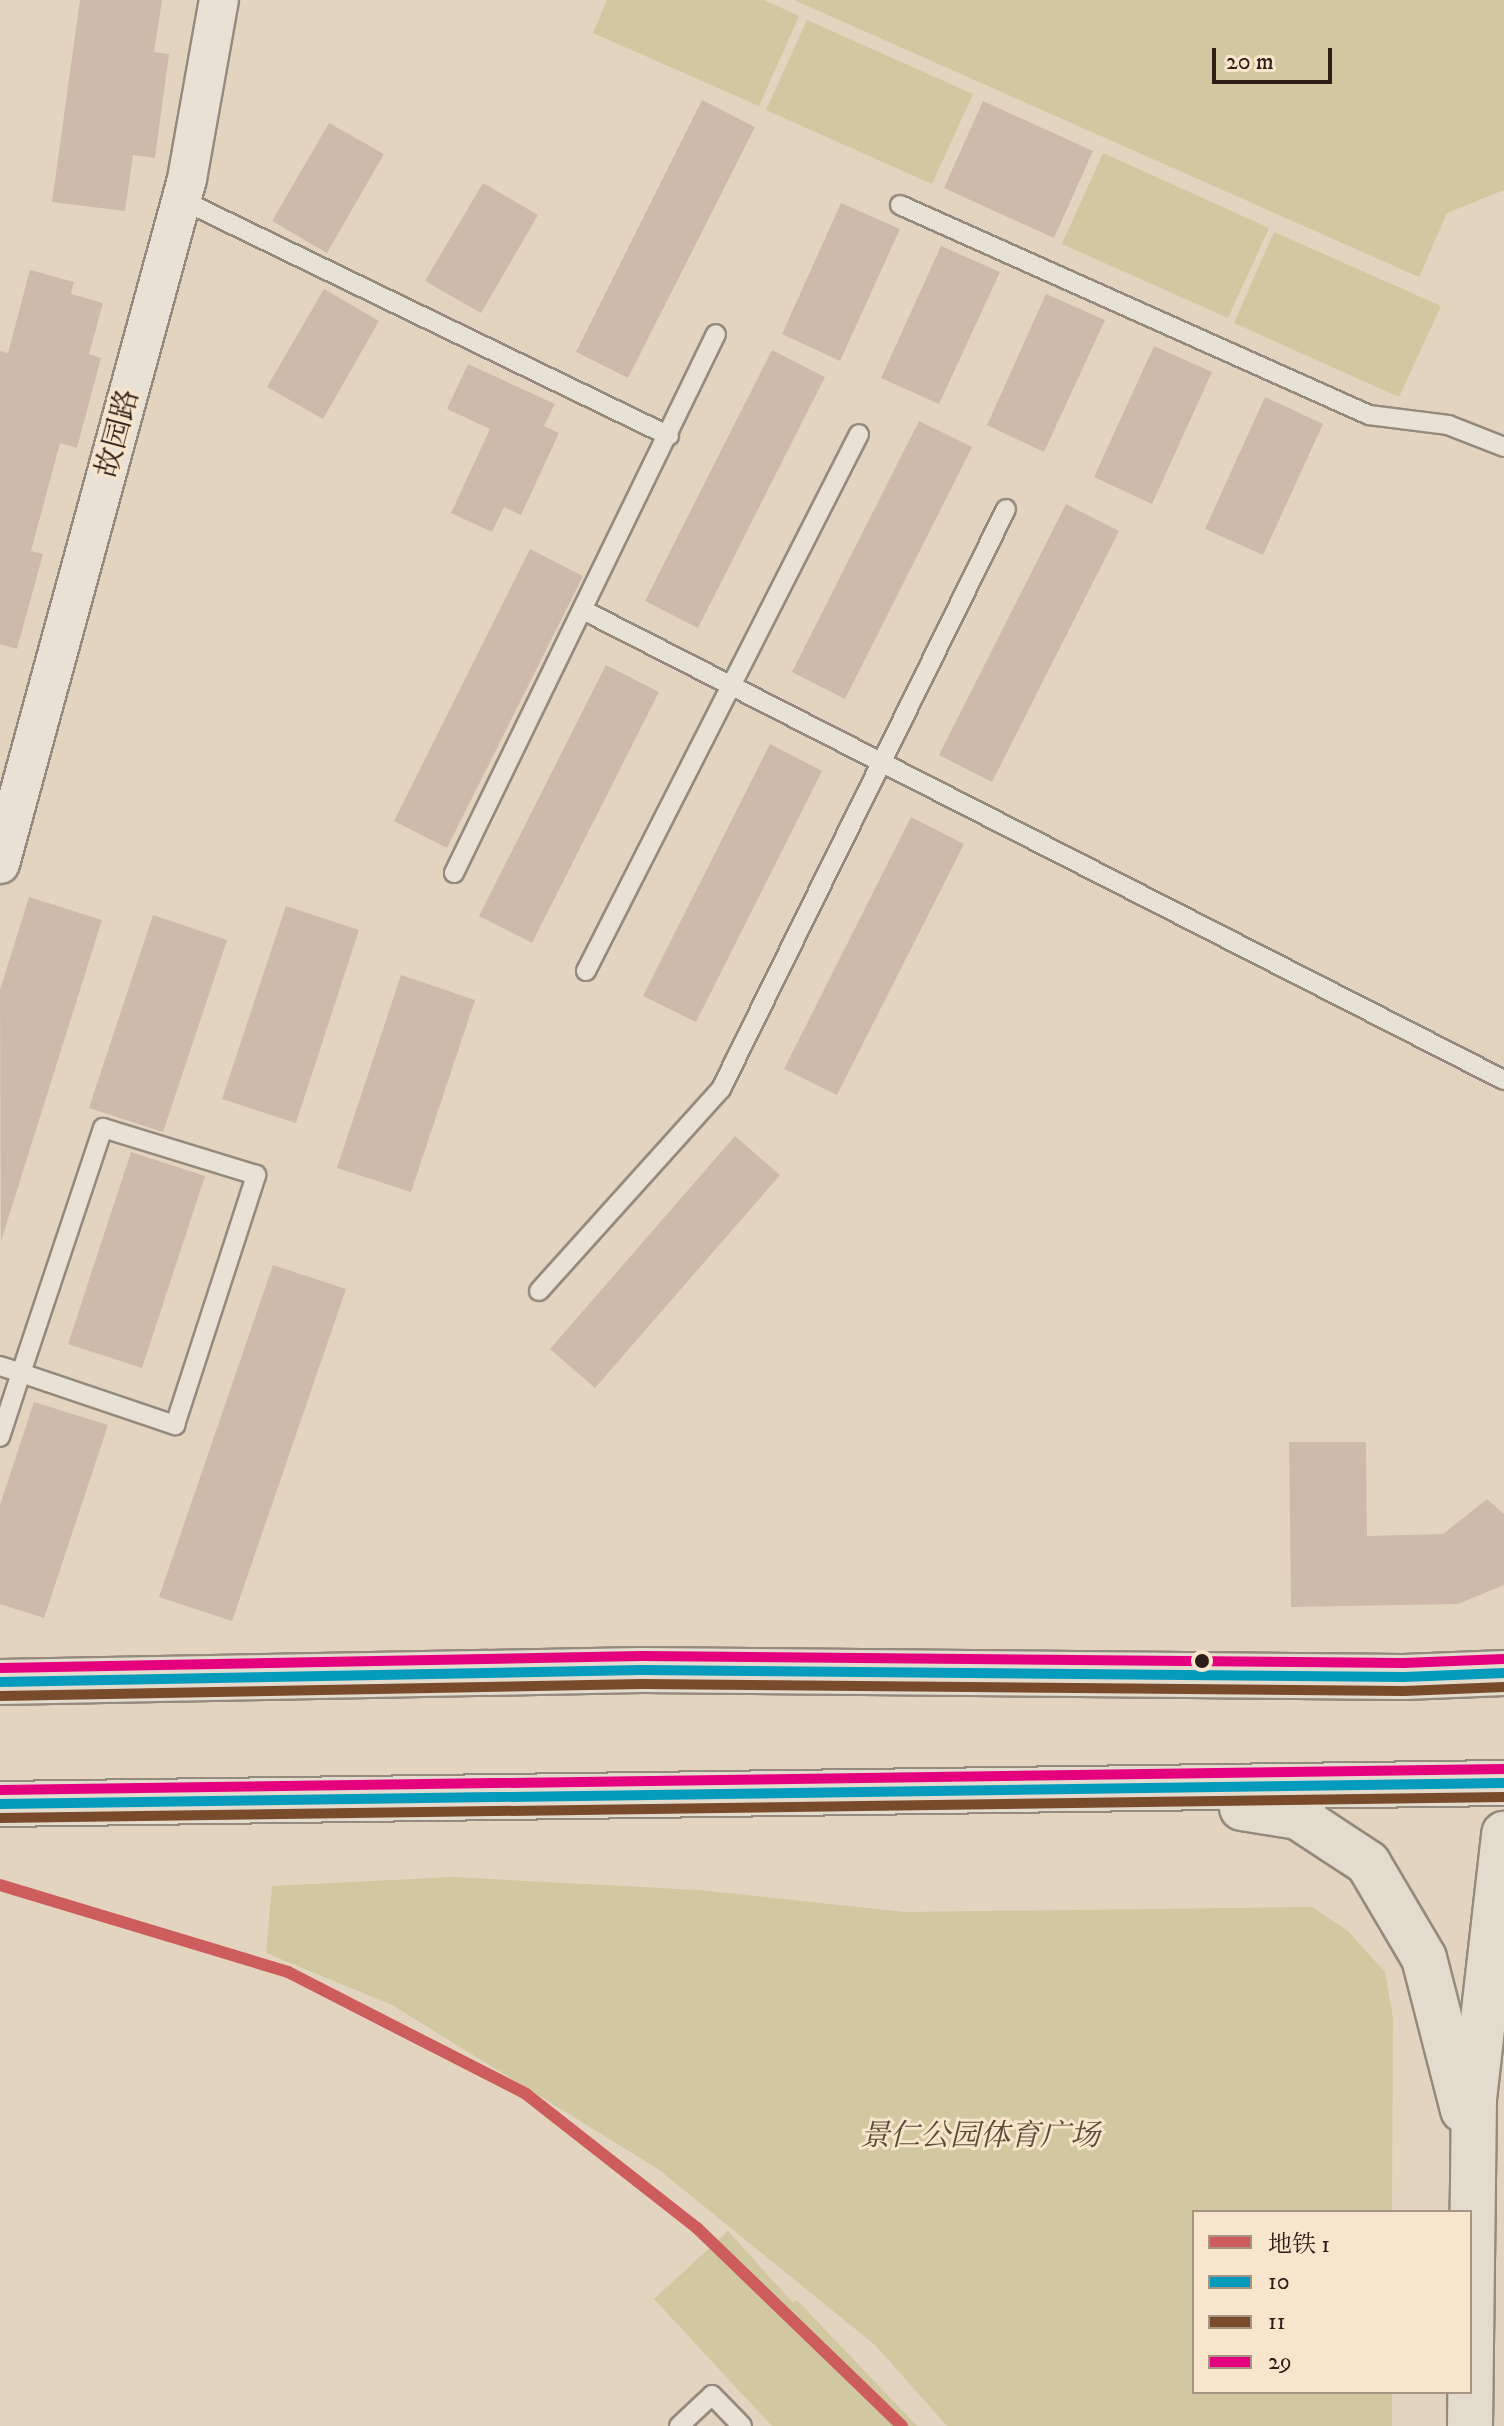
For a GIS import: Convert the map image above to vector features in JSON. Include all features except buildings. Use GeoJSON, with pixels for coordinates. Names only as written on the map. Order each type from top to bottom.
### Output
{"type":"FeatureCollection","features":[{"type":"Feature","properties":{"kind":"main road"},"geometry":{"type":"LineString","coordinates":[[0,1682],[642,1670],[1404,1677],[1504,1673]]}},
{"type":"Feature","properties":{"kind":"main road"},"geometry":{"type":"LineString","coordinates":[[0,1804],[1135,1791],[1504,1783]]}},
{"type":"Feature","properties":{"kind":"main road"},"geometry":{"type":"LineString","coordinates":[[1135,1791],[1298,1817],[1368,1863],[1424,1958],[1473,2151]]}},
{"type":"Feature","properties":{"kind":"main road"},"geometry":{"type":"LineString","coordinates":[[1472,2243],[1474,2099],[1504,1834]]}},
{"type":"Feature","properties":{"kind":"main road"},"geometry":{"type":"LineString","coordinates":[[1470,2394],[1470,2426]]}},
{"type":"Feature","properties":{"kind":"street","name":"故园路"},"geometry":{"type":"LineString","coordinates":[[0,864],[182,200],[219,0]]}},
{"type":"Feature","properties":{"kind":"lane"},"geometry":{"type":"LineString","coordinates":[[182,200],[669,436]]}},
{"type":"Feature","properties":{"kind":"lane"},"geometry":{"type":"LineString","coordinates":[[900,205],[1369,415],[1448,425],[1504,447]]}},
{"type":"Feature","properties":{"kind":"lane"},"geometry":{"type":"LineString","coordinates":[[454,873],[716,334]]}},
{"type":"Feature","properties":{"kind":"lane"},"geometry":{"type":"LineString","coordinates":[[586,971],[859,434]]}},
{"type":"Feature","properties":{"kind":"lane"},"geometry":{"type":"LineString","coordinates":[[539,1291],[721,1089],[1006,509]]}},
{"type":"Feature","properties":{"kind":"lane"},"geometry":{"type":"LineString","coordinates":[[583,610],[1504,1080]]}},
{"type":"Feature","properties":{"kind":"lane"},"geometry":{"type":"LineString","coordinates":[[0,1366],[21,1373],[175,1425],[256,1175],[103,1128],[21,1373],[0,1437]]}},
{"type":"Feature","properties":{"kind":"lane"},"geometry":{"type":"LineString","coordinates":[[679,2426],[712,2395],[742,2426]]}},
{"type":"Feature","properties":{"kind":"green space"},"geometry":{"type":"Polygon","coordinates":[[[607,0],[764,0],[799,16],[759,106],[593,33],[607,0]]]}},
{"type":"Feature","properties":{"kind":"green space"},"geometry":{"type":"Polygon","coordinates":[[[794,0],[1504,0],[1504,190],[1447,213],[1419,277],[794,0]]]}},
{"type":"Feature","properties":{"kind":"green space"},"geometry":{"type":"Polygon","coordinates":[[[807,20],[973,94],[932,184],[766,110],[807,20]]]}},
{"type":"Feature","properties":{"kind":"green space"},"geometry":{"type":"Polygon","coordinates":[[[1103,153],[1269,228],[1228,318],[1062,244],[1103,153]]]}},
{"type":"Feature","properties":{"kind":"green space"},"geometry":{"type":"Polygon","coordinates":[[[1274,232],[1441,306],[1399,397],[1234,323],[1274,232]]]}},
{"type":"Feature","properties":{"kind":"green space","name":"景仁公园体育广场"},"geometry":{"type":"Polygon","coordinates":[[[452,1877],[699,1890],[904,1912],[1312,1907],[1348,1931],[1385,1972],[1393,2018],[1392,2210],[1192,2210],[1192,2394],[1392,2394],[1392,2426],[947,2426],[875,2345],[658,2169],[392,2005],[266,1953],[272,1886],[452,1877]]]}},
{"type":"Feature","properties":{"kind":"green space"},"geometry":{"type":"Polygon","coordinates":[[[728,2231],[793,2303],[797,2300],[917,2426],[772,2426],[654,2299],[728,2231]]]}},
{"type":"Feature","properties":{"kind":"metro line","name":"1"},"geometry":{"type":"LineString","coordinates":[[0,1885],[288,1972],[526,2094],[697,2228],[902,2426]]}},
{"type":"Feature","properties":{"kind":"transit line","name":"29"},"geometry":{"type":"LineString","coordinates":[[0,1668],[642,1656],[1404,1663],[1503,1659]]}},
{"type":"Feature","properties":{"kind":"transit line","name":"10"},"geometry":{"type":"LineString","coordinates":[[0,1682],[642,1670],[1404,1677],[1504,1673]]}},
{"type":"Feature","properties":{"kind":"transit line","name":"11"},"geometry":{"type":"LineString","coordinates":[[0,1696],[642,1684],[1404,1691],[1504,1687]]}},
{"type":"Feature","properties":{"kind":"transit line","name":"29"},"geometry":{"type":"LineString","coordinates":[[0,1790],[1504,1769]]}},
{"type":"Feature","properties":{"kind":"transit line","name":"10"},"geometry":{"type":"LineString","coordinates":[[0,1804],[1504,1783]]}},
{"type":"Feature","properties":{"kind":"transit line","name":"11"},"geometry":{"type":"LineString","coordinates":[[0,1818],[1504,1797]]}}]}
